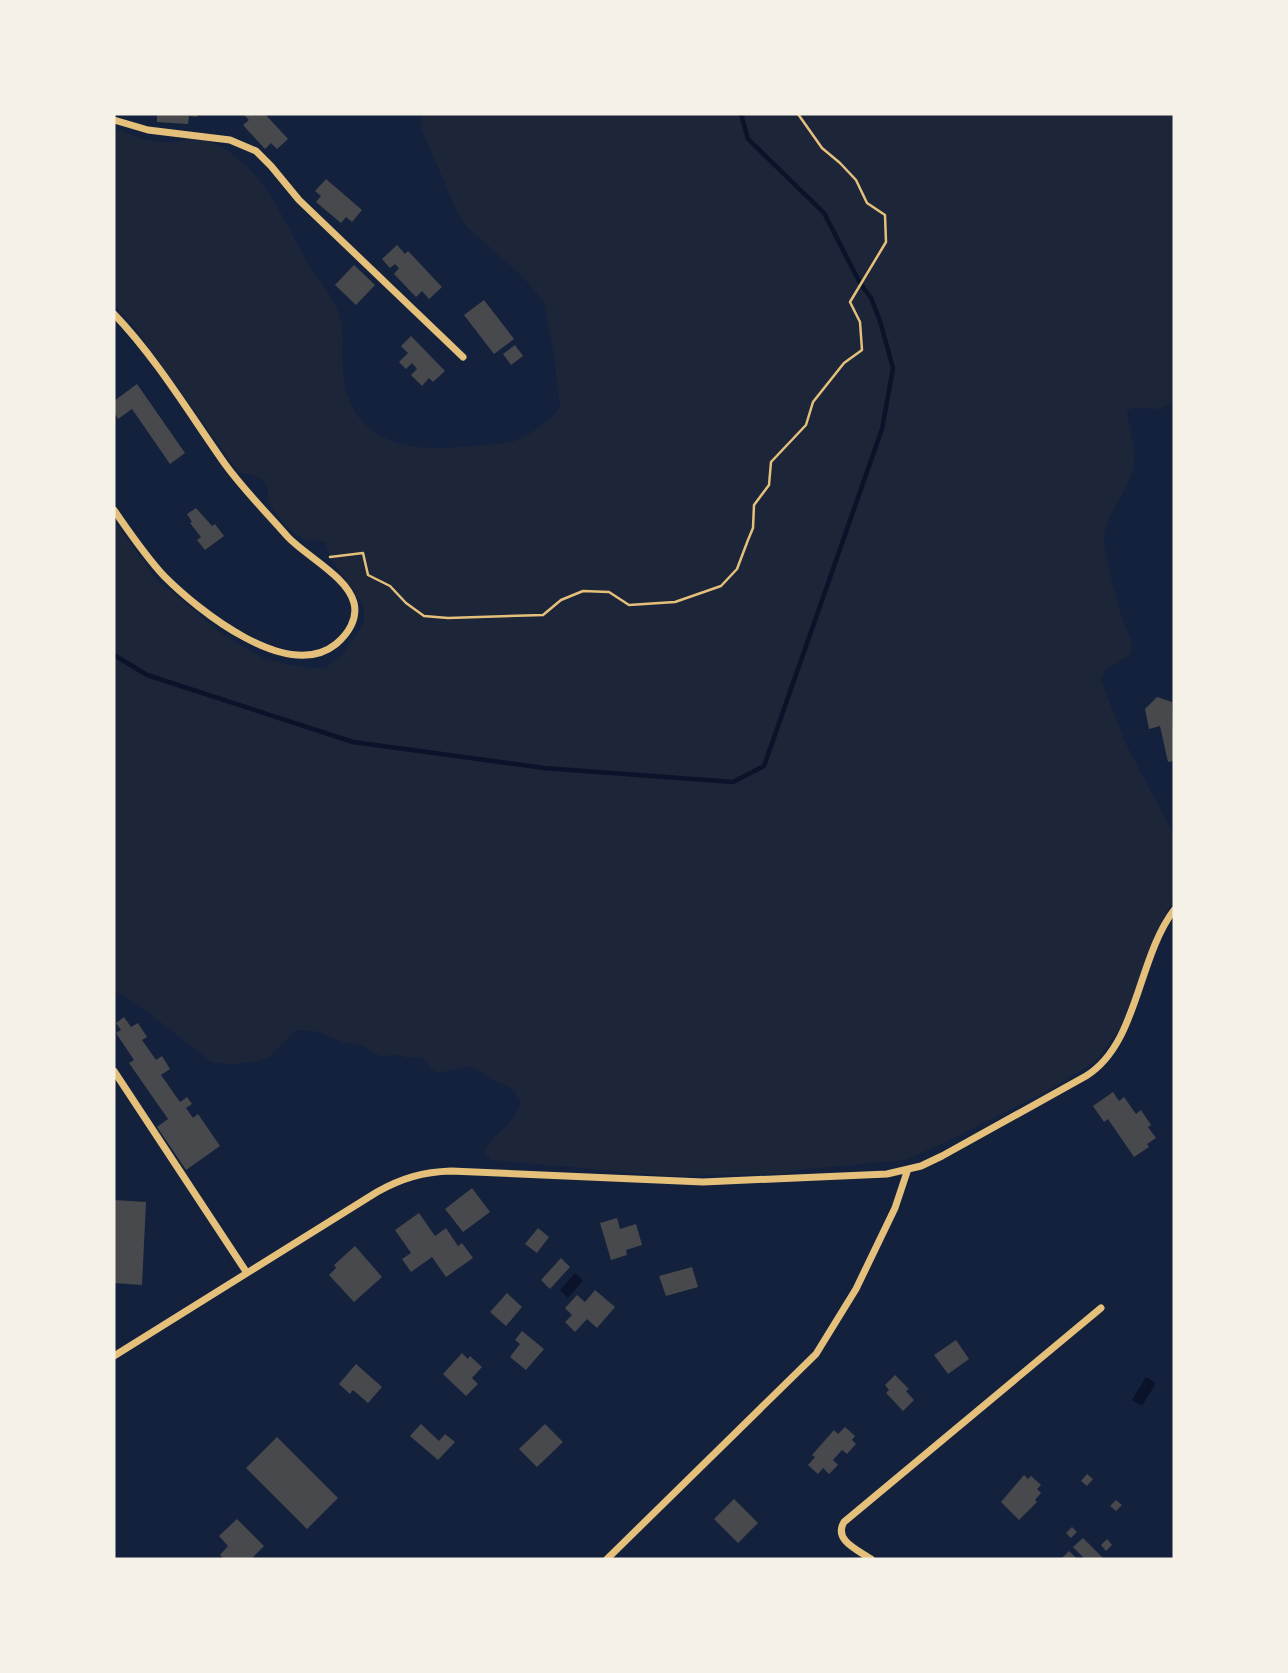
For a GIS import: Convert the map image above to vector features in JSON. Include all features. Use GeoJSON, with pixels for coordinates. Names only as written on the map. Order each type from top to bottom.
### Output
{"type":"FeatureCollection","features":[{"type":"Feature","properties":{"kind":"street"},"geometry":{"type":"LineString","coordinates":[[114,120],[148,130],[230,140],[256,151],[308,208],[463,357]]}},
{"type":"Feature","properties":{"kind":"street"},"geometry":{"type":"LineString","coordinates":[[114,314],[164,376],[238,482],[295,544],[316,558],[352,597],[354,619],[345,636],[329,649],[311,654],[290,654],[265,647],[242,636],[189,599],[154,564],[114,510]]}},
{"type":"Feature","properties":{"kind":"street"},"geometry":{"type":"LineString","coordinates":[[114,1356],[405,1177],[451,1171],[704,1182],[853,1177],[908,1169],[942,1156],[1101,1066],[1119,1040],[1153,946],[1174,910]]}},
{"type":"Feature","properties":{"kind":"street"},"geometry":{"type":"LineString","coordinates":[[114,1071],[247,1273]]}},
{"type":"Feature","properties":{"kind":"street"},"geometry":{"type":"LineString","coordinates":[[607,1559],[802,1371],[816,1354],[856,1289],[895,1208],[908,1169]]}},
{"type":"Feature","properties":{"kind":"street"},"geometry":{"type":"LineString","coordinates":[[871,1559],[849,1545],[841,1536],[840,1528],[844,1522],[1101,1308]]}},
{"type":"Feature","properties":{"kind":"path"},"geometry":{"type":"LineString","coordinates":[[316,558],[363,553],[368,575],[390,586],[405,603],[424,616],[449,618],[542,615],[561,600],[583,591],[610,592],[629,605],[675,603],[721,586],[737,569],[753,528],[754,505],[769,485],[771,462],[806,425],[813,402],[844,363],[862,350],[860,322],[850,302],[886,242],[885,215],[867,203],[856,180],[822,148],[798,114]]}},
{"type":"Feature","properties":{"kind":"shaded area"},"geometry":{"type":"Polygon","coordinates":[[[422,114],[1174,114],[1174,399],[1162,408],[1133,408],[1126,411],[1134,447],[1133,469],[1108,521],[1104,539],[1112,581],[1130,638],[1131,654],[1105,670],[1101,680],[1126,744],[1174,835],[1174,901],[1166,912],[1120,1029],[1095,1062],[1043,1093],[905,1160],[797,1170],[783,1174],[669,1176],[491,1160],[484,1152],[515,1116],[521,1102],[512,1090],[477,1069],[463,1067],[435,1072],[421,1057],[380,1056],[363,1046],[343,1042],[315,1031],[296,1030],[269,1057],[260,1061],[213,1063],[134,1002],[114,991],[114,520],[155,578],[222,634],[264,659],[310,669],[326,667],[342,655],[364,623],[364,606],[331,559],[325,542],[298,536],[271,507],[264,483],[253,475],[239,473],[135,328],[114,304],[114,128],[158,142],[199,139],[214,143],[240,160],[255,175],[271,196],[303,255],[337,309],[343,340],[343,372],[347,394],[355,412],[367,426],[399,443],[418,447],[460,447],[518,440],[540,426],[560,407],[544,302],[521,275],[467,227],[457,212],[421,128],[422,114]]]}},
{"type":"Feature","properties":{"kind":"shaded area"},"geometry":{"type":"Polygon","coordinates":[[[575,1273],[583,1280],[568,1298],[560,1290],[575,1273]]]}},
{"type":"Feature","properties":{"kind":"shaded area"},"geometry":{"type":"Polygon","coordinates":[[[1146,1377],[1156,1383],[1142,1406],[1132,1400],[1146,1377]]]}},
{"type":"Feature","properties":{"kind":"building"},"geometry":{"type":"Polygon","coordinates":[[[157,114],[197,114],[197,117],[189,116],[188,124],[157,122],[157,114]]]}},
{"type":"Feature","properties":{"kind":"building"},"geometry":{"type":"Polygon","coordinates":[[[243,114],[265,114],[288,139],[277,149],[271,143],[265,149],[243,125],[249,120],[243,114]]]}},
{"type":"Feature","properties":{"kind":"building"},"geometry":{"type":"Polygon","coordinates":[[[326,179],[362,210],[352,222],[346,217],[341,223],[316,202],[321,196],[315,191],[326,179]]]}},
{"type":"Feature","properties":{"kind":"building"},"geometry":{"type":"Polygon","coordinates":[[[397,245],[405,254],[408,251],[442,287],[429,299],[422,291],[416,297],[394,274],[399,268],[395,264],[390,268],[382,259],[397,245]]]}},
{"type":"Feature","properties":{"kind":"building"},"geometry":{"type":"Polygon","coordinates":[[[354,265],[375,285],[356,305],[335,285],[354,265]]]}},
{"type":"Feature","properties":{"kind":"building"},"geometry":{"type":"Polygon","coordinates":[[[484,300],[514,339],[494,354],[464,315],[484,300]]]}},
{"type":"Feature","properties":{"kind":"building"},"geometry":{"type":"Polygon","coordinates":[[[411,336],[445,371],[433,382],[429,378],[422,386],[411,375],[417,369],[412,363],[406,369],[399,362],[408,353],[401,346],[411,336]]]}},
{"type":"Feature","properties":{"kind":"building"},"geometry":{"type":"Polygon","coordinates":[[[515,345],[523,356],[511,365],[503,354],[515,345]]]}},
{"type":"Feature","properties":{"kind":"building"},"geometry":{"type":"Polygon","coordinates":[[[137,384],[185,453],[170,464],[132,409],[118,419],[114,412],[114,401],[137,384]]]}},
{"type":"Feature","properties":{"kind":"building"},"geometry":{"type":"Polygon","coordinates":[[[196,508],[212,526],[215,524],[224,536],[205,550],[197,540],[201,537],[190,523],[192,522],[187,514],[196,508]]]}},
{"type":"Feature","properties":{"kind":"building"},"geometry":{"type":"Polygon","coordinates":[[[1157,697],[1172,702],[1174,761],[1168,762],[1160,726],[1149,729],[1145,709],[1157,697]]]}},
{"type":"Feature","properties":{"kind":"building"},"geometry":{"type":"Polygon","coordinates":[[[124,1017],[131,1027],[138,1023],[147,1037],[142,1040],[156,1060],[162,1056],[170,1069],[161,1075],[180,1102],[187,1097],[192,1104],[186,1108],[193,1118],[198,1114],[220,1146],[186,1170],[157,1127],[168,1119],[129,1063],[134,1060],[116,1033],[121,1030],[116,1023],[124,1017]]]}},
{"type":"Feature","properties":{"kind":"building"},"geometry":{"type":"Polygon","coordinates":[[[1113,1092],[1119,1101],[1124,1097],[1136,1114],[1141,1110],[1156,1138],[1147,1144],[1149,1147],[1134,1157],[1108,1119],[1104,1122],[1093,1106],[1113,1092]]]}},
{"type":"Feature","properties":{"kind":"building"},"geometry":{"type":"Polygon","coordinates":[[[472,1188],[490,1212],[463,1232],[445,1209],[472,1188]]]}},
{"type":"Feature","properties":{"kind":"building"},"geometry":{"type":"Polygon","coordinates":[[[114,1200],[146,1202],[142,1285],[114,1283],[114,1200]]]}},
{"type":"Feature","properties":{"kind":"building"},"geometry":{"type":"Polygon","coordinates":[[[419,1213],[435,1236],[446,1228],[458,1246],[462,1243],[473,1258],[446,1277],[432,1257],[411,1272],[402,1259],[411,1253],[395,1230],[419,1213]]]}},
{"type":"Feature","properties":{"kind":"building"},"geometry":{"type":"Polygon","coordinates":[[[617,1218],[620,1229],[636,1224],[642,1245],[626,1250],[627,1255],[611,1260],[600,1223],[617,1218]]]}},
{"type":"Feature","properties":{"kind":"building"},"geometry":{"type":"Polygon","coordinates":[[[538,1228],[549,1237],[537,1253],[525,1244],[538,1228]]]}},
{"type":"Feature","properties":{"kind":"building"},"geometry":{"type":"Polygon","coordinates":[[[355,1246],[382,1277],[354,1302],[329,1275],[336,1268],[334,1265],[355,1246]]]}},
{"type":"Feature","properties":{"kind":"building"},"geometry":{"type":"Polygon","coordinates":[[[561,1258],[570,1267],[550,1289],[541,1280],[561,1258]]]}},
{"type":"Feature","properties":{"kind":"building"},"geometry":{"type":"Polygon","coordinates":[[[692,1267],[698,1287],[666,1296],[659,1276],[692,1267]]]}},
{"type":"Feature","properties":{"kind":"building"},"geometry":{"type":"Polygon","coordinates":[[[595,1290],[615,1307],[597,1328],[587,1319],[575,1332],[565,1322],[572,1315],[565,1308],[577,1295],[585,1302],[595,1290]]]}},
{"type":"Feature","properties":{"kind":"building"},"geometry":{"type":"Polygon","coordinates":[[[507,1293],[522,1307],[506,1326],[490,1312],[507,1293]]]}},
{"type":"Feature","properties":{"kind":"building"},"geometry":{"type":"Polygon","coordinates":[[[522,1331],[544,1349],[526,1370],[510,1357],[520,1344],[515,1340],[522,1331]]]}},
{"type":"Feature","properties":{"kind":"building"},"geometry":{"type":"Polygon","coordinates":[[[956,1340],[969,1359],[948,1374],[934,1355],[956,1340]]]}},
{"type":"Feature","properties":{"kind":"building"},"geometry":{"type":"Polygon","coordinates":[[[462,1353],[468,1359],[470,1356],[482,1367],[472,1378],[478,1384],[466,1396],[443,1374],[462,1353]]]}},
{"type":"Feature","properties":{"kind":"building"},"geometry":{"type":"Polygon","coordinates":[[[356,1364],[382,1387],[368,1403],[353,1390],[350,1394],[339,1384],[356,1364]]]}},
{"type":"Feature","properties":{"kind":"building"},"geometry":{"type":"Polygon","coordinates":[[[895,1375],[909,1389],[906,1391],[914,1400],[903,1411],[886,1393],[889,1390],[885,1385],[895,1375]]]}},
{"type":"Feature","properties":{"kind":"building"},"geometry":{"type":"Polygon","coordinates":[[[421,1424],[439,1441],[445,1434],[455,1442],[438,1460],[410,1436],[421,1424]]]}},
{"type":"Feature","properties":{"kind":"building"},"geometry":{"type":"Polygon","coordinates":[[[545,1424],[563,1442],[537,1467],[519,1449],[545,1424]]]}},
{"type":"Feature","properties":{"kind":"building"},"geometry":{"type":"Polygon","coordinates":[[[845,1427],[855,1436],[852,1440],[856,1444],[847,1454],[842,1450],[833,1460],[838,1465],[829,1474],[823,1468],[818,1474],[808,1465],[815,1457],[812,1455],[834,1430],[838,1434],[845,1427]]]}},
{"type":"Feature","properties":{"kind":"building"},"geometry":{"type":"Polygon","coordinates":[[[277,1437],[338,1498],[307,1529],[246,1468],[277,1437]]]}},
{"type":"Feature","properties":{"kind":"building"},"geometry":{"type":"Polygon","coordinates":[[[1087,1474],[1093,1479],[1087,1486],[1081,1481],[1087,1474]]]}},
{"type":"Feature","properties":{"kind":"building"},"geometry":{"type":"Polygon","coordinates":[[[1024,1475],[1028,1479],[1031,1476],[1041,1485],[1037,1489],[1041,1493],[1035,1500],[1037,1502],[1019,1520],[1001,1502],[1024,1475]]]}},
{"type":"Feature","properties":{"kind":"building"},"geometry":{"type":"Polygon","coordinates":[[[734,1499],[758,1523],[738,1543],[714,1519],[734,1499]]]}},
{"type":"Feature","properties":{"kind":"building"},"geometry":{"type":"Polygon","coordinates":[[[1116,1500],[1122,1505],[1116,1511],[1110,1506],[1116,1500]]]}},
{"type":"Feature","properties":{"kind":"building"},"geometry":{"type":"Polygon","coordinates":[[[237,1519],[264,1546],[251,1559],[224,1559],[220,1555],[228,1546],[219,1536],[237,1519]]]}},
{"type":"Feature","properties":{"kind":"building"},"geometry":{"type":"Polygon","coordinates":[[[1072,1527],[1077,1532],[1071,1538],[1066,1533],[1072,1527]]]}},
{"type":"Feature","properties":{"kind":"building"},"geometry":{"type":"Polygon","coordinates":[[[1083,1538],[1104,1559],[1085,1559],[1073,1547],[1083,1538]]]}},
{"type":"Feature","properties":{"kind":"building"},"geometry":{"type":"Polygon","coordinates":[[[1107,1539],[1112,1545],[1106,1551],[1101,1545],[1107,1539]]]}},
{"type":"Feature","properties":{"kind":"building"},"geometry":{"type":"Polygon","coordinates":[[[1069,1551],[1077,1559],[1061,1559],[1069,1551]]]}},
{"type":"Feature","properties":{"kind":"waterway"},"geometry":{"type":"LineString","coordinates":[[114,655],[147,675],[353,742],[544,768],[733,782],[764,766],[882,429],[893,368],[871,298],[860,283],[824,213],[748,139],[741,114]]}}]}
